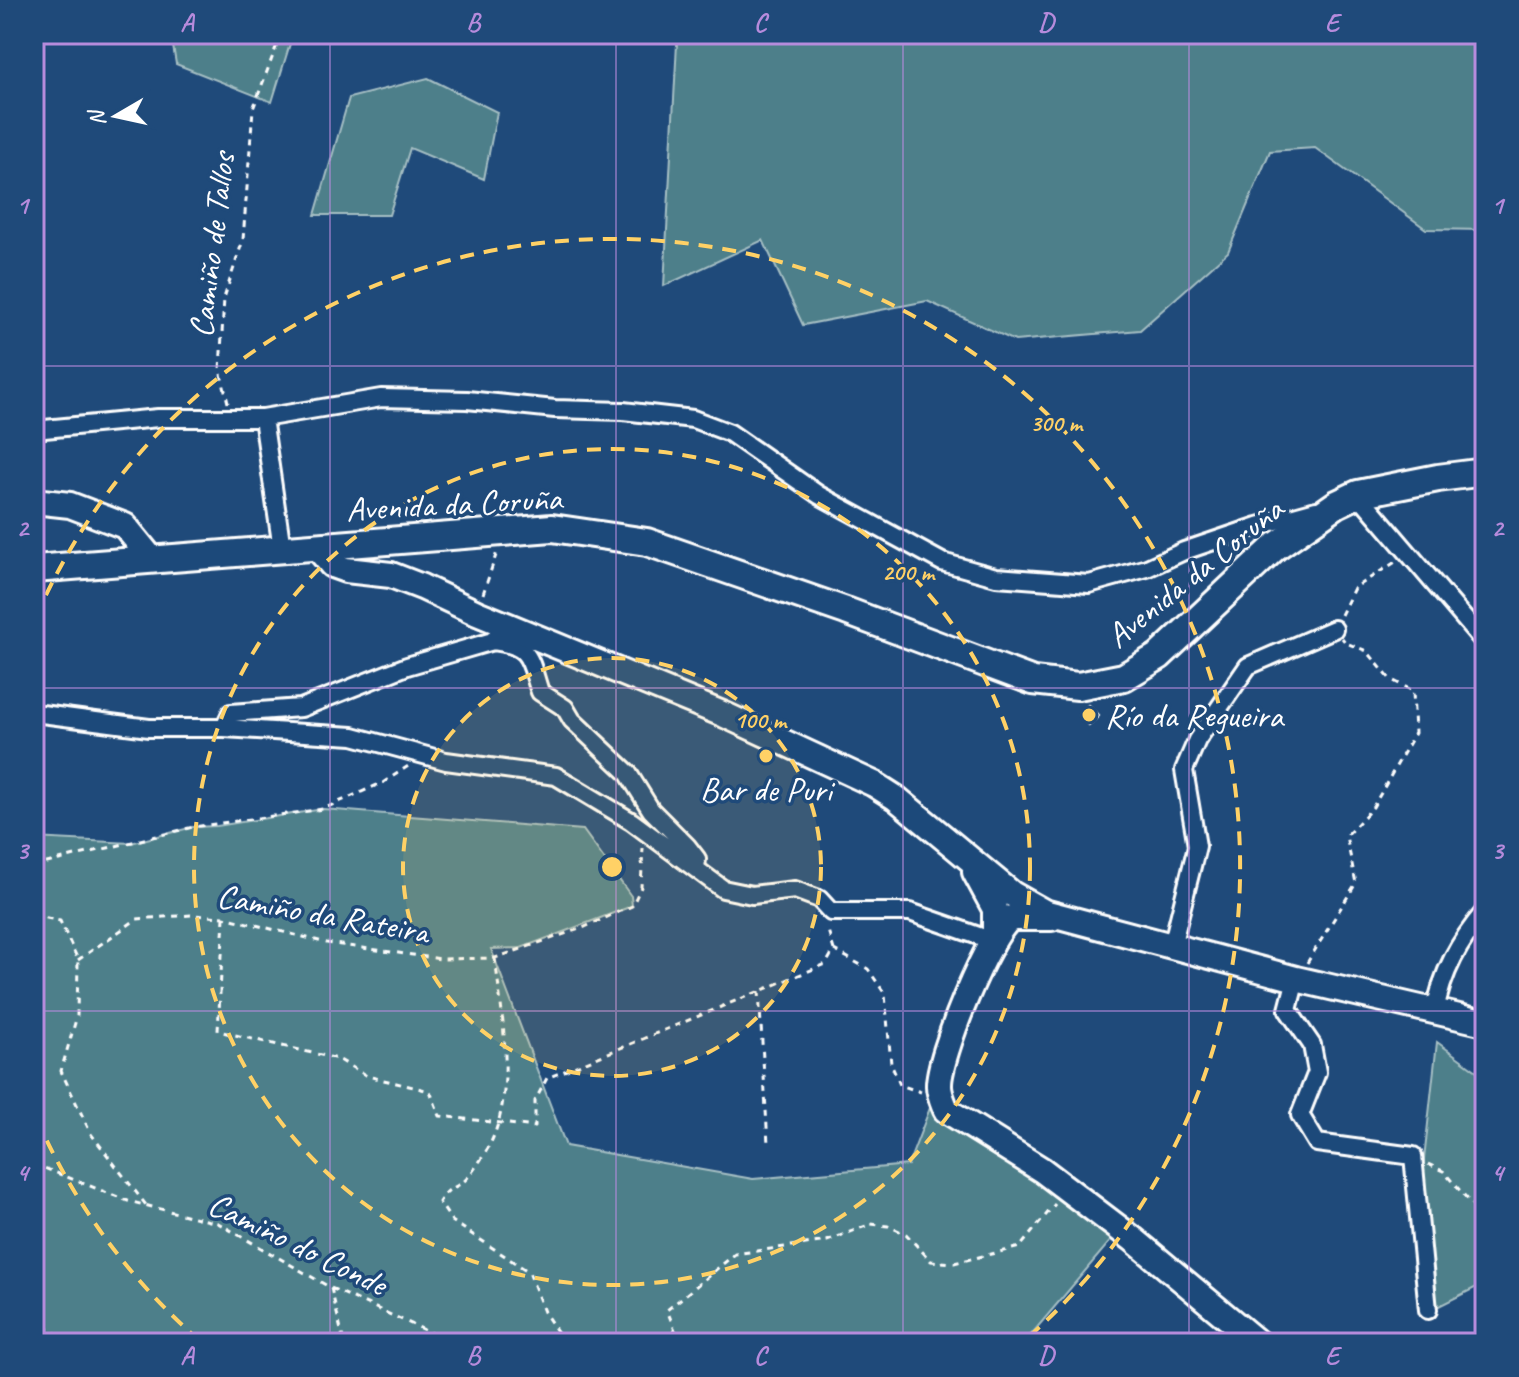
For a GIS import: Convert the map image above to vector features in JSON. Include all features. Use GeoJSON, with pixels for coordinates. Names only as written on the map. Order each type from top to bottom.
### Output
{"type":"FeatureCollection","features":[{"type":"Feature","properties":{"kind":"main road","name":"Avenida da Coruña"},"geometry":{"type":"LineString","coordinates":[[34,569],[282,549],[320,552],[552,528],[647,542],[846,611],[1033,681],[1078,686],[1124,677],[1159,656],[1275,547],[1348,499],[1438,478],[1485,472]]}},
{"type":"Feature","properties":{"kind":"street"},"geometry":{"type":"LineString","coordinates":[[34,430],[158,418],[263,418],[381,398],[467,400],[693,419],[730,433],[819,495],[942,562],[996,577],[1089,584],[1147,568],[1184,551],[1348,499],[1411,553],[1485,643]]}},
{"type":"Feature","properties":{"kind":"street"},"geometry":{"type":"LineString","coordinates":[[263,418],[282,549]]}},
{"type":"Feature","properties":{"kind":"street"},"geometry":{"type":"LineString","coordinates":[[34,501],[70,505],[125,526],[151,558]]}},
{"type":"Feature","properties":{"kind":"street"},"geometry":{"type":"LineString","coordinates":[[350,548],[356,564],[366,572]]}},
{"type":"Feature","properties":{"kind":"street"},"geometry":{"type":"LineString","coordinates":[[320,552],[332,565],[346,570],[391,575],[477,613],[528,654],[540,692],[565,708],[572,720],[628,773],[651,810],[697,859],[696,869]]}},
{"type":"Feature","properties":{"kind":"street"},"geometry":{"type":"LineString","coordinates":[[1172,946],[1197,846],[1184,770],[1197,740],[1248,666],[1334,629]]}},
{"type":"Feature","properties":{"kind":"street"},"geometry":{"type":"LineString","coordinates":[[224,728],[231,713],[301,708],[499,632],[725,715],[874,784],[896,798],[964,856],[1009,904],[1296,979],[1485,1023]]}},
{"type":"Feature","properties":{"kind":"street"},"geometry":{"type":"LineString","coordinates":[[34,713],[149,728],[224,728],[353,736],[446,761],[556,776],[631,821],[723,889],[752,895],[795,890],[819,899],[831,912],[910,912],[994,939]]}},
{"type":"Feature","properties":{"kind":"street"},"geometry":{"type":"LineString","coordinates":[[1009,904],[950,1039],[939,1085],[946,1110],[1068,1189],[1258,1343]]}},
{"type":"Feature","properties":{"kind":"street"},"geometry":{"type":"LineString","coordinates":[[1435,1012],[1440,982],[1454,954],[1485,911]]}},
{"type":"Feature","properties":{"kind":"street"},"geometry":{"type":"LineString","coordinates":[[1296,979],[1288,1010],[1312,1045],[1317,1072],[1300,1115],[1317,1143],[1413,1156],[1428,1310]]}},
{"type":"Feature","properties":{"kind":"path","name":"Camiño de Tallos"},"geometry":{"type":"LineString","coordinates":[[233,418],[220,370],[224,298],[243,240],[253,109],[281,34]]}},
{"type":"Feature","properties":{"kind":"path"},"geometry":{"type":"LineString","coordinates":[[477,613],[505,531]]}},
{"type":"Feature","properties":{"kind":"path"},"geometry":{"type":"LineString","coordinates":[[1296,979],[1356,883],[1346,836],[1373,807],[1415,733],[1413,691],[1390,679],[1367,651],[1346,643],[1334,629],[1354,588],[1411,553]]}},
{"type":"Feature","properties":{"kind":"path"},"geometry":{"type":"LineString","coordinates":[[34,864],[193,827],[323,809],[384,782],[425,755]]}},
{"type":"Feature","properties":{"kind":"path","name":"Camiño da Rateira"},"geometry":{"type":"LineString","coordinates":[[78,960],[137,919],[191,915],[224,917],[327,943],[441,959],[495,958],[585,927],[632,906],[641,887],[643,848],[648,834]]}},
{"type":"Feature","properties":{"kind":"path"},"geometry":{"type":"LineString","coordinates":[[819,899],[834,950],[868,969],[885,994],[891,1064],[900,1085],[941,1099]]}},
{"type":"Feature","properties":{"kind":"path"},"geometry":{"type":"LineString","coordinates":[[34,915],[60,921],[78,960],[77,1016],[61,1071],[91,1134],[146,1205]]}},
{"type":"Feature","properties":{"kind":"path"},"geometry":{"type":"LineString","coordinates":[[224,917],[218,1031],[338,1059],[367,1076],[430,1091],[440,1116],[497,1125],[535,1127],[535,1101],[547,1078],[826,964],[834,950]]}},
{"type":"Feature","properties":{"kind":"path"},"geometry":{"type":"LineString","coordinates":[[495,958],[506,1044],[497,1125],[488,1148],[463,1182],[448,1188],[439,1202],[452,1221],[529,1272],[544,1312],[565,1343]]}},
{"type":"Feature","properties":{"kind":"path"},"geometry":{"type":"LineString","coordinates":[[759,991],[768,1144]]}},
{"type":"Feature","properties":{"kind":"path"},"geometry":{"type":"LineString","coordinates":[[1413,1156],[1443,1171],[1485,1219]]}},
{"type":"Feature","properties":{"kind":"path","name":"Camiño do Conde"},"geometry":{"type":"LineString","coordinates":[[34,1164],[128,1201],[218,1223],[331,1288],[447,1343]]}},
{"type":"Feature","properties":{"kind":"path"},"geometry":{"type":"LineString","coordinates":[[680,1343],[667,1310],[735,1254],[827,1241],[871,1224],[888,1226],[906,1234],[931,1261],[954,1263],[1020,1247],[1068,1189]]}},
{"type":"Feature","properties":{"kind":"path"},"geometry":{"type":"LineString","coordinates":[[331,1288],[344,1343]]}},
{"type":"Feature","properties":{"kind":"path"},"geometry":{"type":"LineString","coordinates":[[34,1320],[71,1343]]}},
{"type":"Feature","properties":{"kind":"green space"},"geometry":{"type":"Polygon","coordinates":[[[171,34],[293,34],[272,102],[176,64],[171,34]]]}},
{"type":"Feature","properties":{"kind":"green space"},"geometry":{"type":"Polygon","coordinates":[[[659,34],[1485,34],[1485,230],[1426,229],[1315,148],[1270,151],[1228,252],[1140,330],[1015,341],[927,301],[803,325],[763,240],[664,286],[677,43],[659,34]]]}},
{"type":"Feature","properties":{"kind":"green space"},"geometry":{"type":"Polygon","coordinates":[[[428,78],[497,112],[484,179],[410,148],[389,215],[315,215],[349,98],[428,78]]]}},
{"type":"Feature","properties":{"kind":"green space"},"geometry":{"type":"Polygon","coordinates":[[[323,809],[583,830],[631,896],[632,906],[521,948],[491,949],[566,1146],[753,1179],[908,1165],[930,1108],[1068,1189],[1113,1238],[1024,1343],[34,1343],[34,838],[131,843],[193,827],[323,809]]]}},
{"type":"Feature","properties":{"kind":"green space"},"geometry":{"type":"Polygon","coordinates":[[[1437,1042],[1485,1077],[1485,1283],[1435,1308],[1422,1178],[1437,1042]]]}},
{"type":"Feature","properties":{"kind":"building","name":"Río da Regueira"},"geometry":{"type":"Polygon","coordinates":[[[1088,705],[1099,716],[1089,725],[1079,715],[1088,705]]]}},
{"type":"Feature","properties":{"kind":"place","name":"Río da Regueira"},"geometry":{"type":"Point","coordinates":[1089,715]}},
{"type":"Feature","properties":{"kind":"place","name":"Bar de Puri"},"geometry":{"type":"Point","coordinates":[766,756]}}]}
